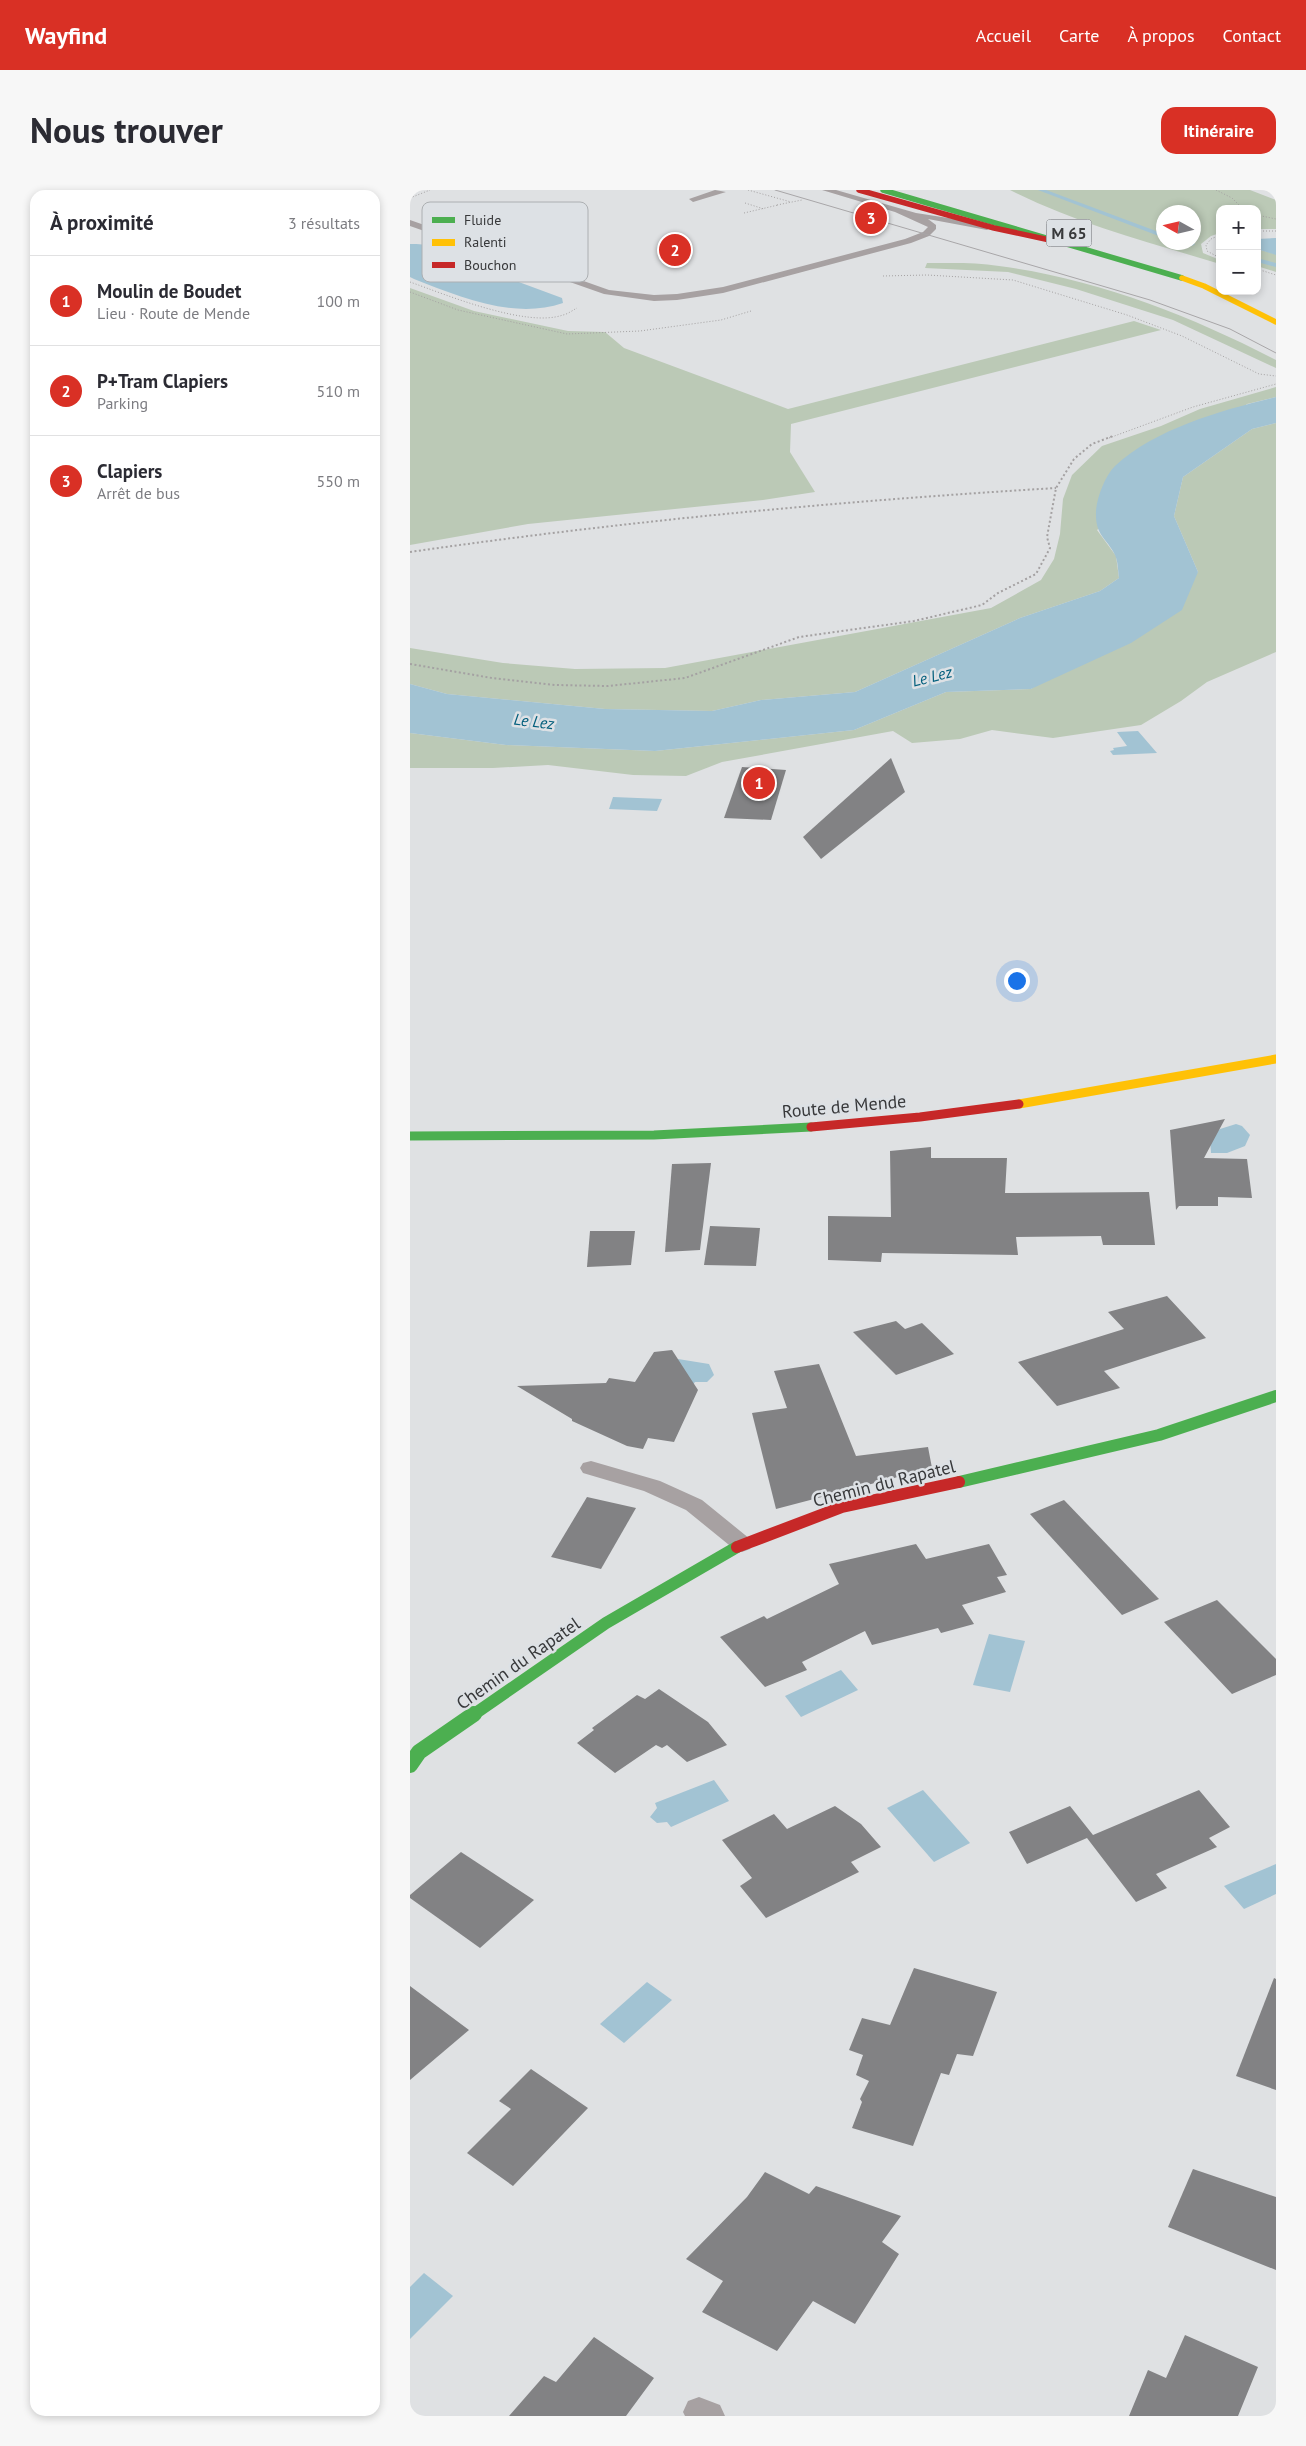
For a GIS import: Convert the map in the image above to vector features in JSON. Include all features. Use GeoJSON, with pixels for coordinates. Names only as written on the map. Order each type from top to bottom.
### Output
{"type":"FeatureCollection","features":[{"type":"Feature","properties":{"kind":"main road","name":"M 65"},"geometry":{"type":"LineString","coordinates":[[860,190],[994,228],[1083,248]]}},
{"type":"Feature","properties":{"kind":"main road","name":"M 65"},"geometry":{"type":"LineString","coordinates":[[883,190],[1141,264],[1204,286],[1276,322]]}},
{"type":"Feature","properties":{"kind":"main road","name":"M 65"},"geometry":{"type":"LineString","coordinates":[[917,190],[1116,246]]}},
{"type":"Feature","properties":{"kind":"main road"},"geometry":{"type":"LineString","coordinates":[[1144,254],[1216,279]]}},
{"type":"Feature","properties":{"kind":"main road","name":"Route de Mende"},"geometry":{"type":"LineString","coordinates":[[410,1136],[663,1135],[800,1128],[1049,1101],[1276,1058]]}},
{"type":"Feature","properties":{"kind":"main road","name":"Chemin du Rapatel"},"geometry":{"type":"LineString","coordinates":[[410,1765],[419,1752],[606,1623],[742,1544],[842,1508],[1102,1451],[1233,1413],[1276,1396]]}},
{"type":"Feature","properties":{"kind":"lane"},"geometry":{"type":"LineString","coordinates":[[693,199],[722,192],[719,190]]}},
{"type":"Feature","properties":{"kind":"lane"},"geometry":{"type":"LineString","coordinates":[[581,282],[614,294],[650,300],[720,292],[878,250],[926,234],[933,227],[927,221],[902,212],[826,190]]}},
{"type":"Feature","properties":{"kind":"lane"},"geometry":{"type":"LineString","coordinates":[[902,212],[994,228]]}},
{"type":"Feature","properties":{"kind":"lane"},"geometry":{"type":"LineString","coordinates":[[410,223],[422,227]]}},
{"type":"Feature","properties":{"kind":"lane"},"geometry":{"type":"LineString","coordinates":[[591,1468],[652,1486],[694,1505],[742,1544]]}},
{"type":"Feature","properties":{"kind":"path"},"geometry":{"type":"LineString","coordinates":[[410,198],[430,190]]}},
{"type":"Feature","properties":{"kind":"path"},"geometry":{"type":"LineString","coordinates":[[748,190],[791,202]]}},
{"type":"Feature","properties":{"kind":"path"},"geometry":{"type":"LineString","coordinates":[[1216,190],[1232,198],[1239,205]]}},
{"type":"Feature","properties":{"kind":"path"},"geometry":{"type":"LineString","coordinates":[[744,214],[803,200]]}},
{"type":"Feature","properties":{"kind":"path"},"geometry":{"type":"LineString","coordinates":[[774,204],[778,205]]}},
{"type":"Feature","properties":{"kind":"path"},"geometry":{"type":"LineString","coordinates":[[1261,216],[1276,218]]}},
{"type":"Feature","properties":{"kind":"path"},"geometry":{"type":"LineString","coordinates":[[1261,230],[1276,231]]}},
{"type":"Feature","properties":{"kind":"path"},"geometry":{"type":"LineString","coordinates":[[1216,237],[1208,242],[1206,248],[1216,256]]}},
{"type":"Feature","properties":{"kind":"path"},"geometry":{"type":"LineString","coordinates":[[1261,270],[1276,275]]}},
{"type":"Feature","properties":{"kind":"path"},"geometry":{"type":"LineString","coordinates":[[881,276],[927,275],[1013,280],[1051,290],[1127,315],[1182,336],[1259,374],[1276,376]]}},
{"type":"Feature","properties":{"kind":"path"},"geometry":{"type":"LineString","coordinates":[[410,282],[482,308],[515,314],[563,316],[578,306]]}},
{"type":"Feature","properties":{"kind":"path"},"geometry":{"type":"LineString","coordinates":[[410,292],[458,310],[567,334],[640,331],[721,320],[758,310]]}},
{"type":"Feature","properties":{"kind":"path"},"geometry":{"type":"LineString","coordinates":[[410,664],[473,675],[555,685],[608,686],[685,678],[799,637],[914,620],[982,605],[998,593],[1036,574],[1050,548],[1047,537],[1052,516],[1051,506],[1056,488],[1074,459],[1092,444],[1193,407],[1276,384]]}},
{"type":"Feature","properties":{"kind":"path"},"geometry":{"type":"LineString","coordinates":[[410,552],[527,534],[814,504],[1056,488]]}},
{"type":"Feature","properties":{"kind":"green space"},"geometry":{"type":"Polygon","coordinates":[[[1010,190],[1250,190],[1276,200],[1276,229],[1261,229],[1261,205],[1216,205],[1216,234],[1201,244],[1201,205],[1156,205],[1156,245],[1061,213],[1010,190]]]}},
{"type":"Feature","properties":{"kind":"green space"},"geometry":{"type":"Polygon","coordinates":[[[1201,244],[1203,253],[1216,258],[1216,263],[1173,250],[1201,250],[1201,244]]]}},
{"type":"Feature","properties":{"kind":"green space"},"geometry":{"type":"Polygon","coordinates":[[[1261,250],[1276,254],[1276,272],[1261,267],[1261,250]]]}},
{"type":"Feature","properties":{"kind":"green space"},"geometry":{"type":"Polygon","coordinates":[[[927,263],[972,263],[999,266],[1035,272],[1106,289],[1211,328],[1276,360],[1276,368],[1173,320],[1076,289],[1008,272],[925,268],[927,263]]]}},
{"type":"Feature","properties":{"kind":"green space"},"geometry":{"type":"Polygon","coordinates":[[[410,288],[474,311],[568,331],[605,332],[624,348],[788,409],[1134,321],[1161,330],[791,424],[790,452],[815,492],[763,500],[528,524],[410,545],[410,288]]]}},
{"type":"Feature","properties":{"kind":"green space"},"geometry":{"type":"Polygon","coordinates":[[[1276,387],[1276,397],[1247,404],[1097,530],[1116,556],[1119,578],[1100,591],[1020,618],[855,692],[761,700],[712,711],[605,709],[447,694],[410,684],[410,648],[503,663],[575,669],[665,668],[991,608],[1041,580],[1054,559],[1060,534],[1063,499],[1072,475],[1102,446],[1161,426],[1200,409],[1276,387]]]}},
{"type":"Feature","properties":{"kind":"green space"},"geometry":{"type":"Polygon","coordinates":[[[1276,423],[1276,652],[1207,682],[1181,701],[1141,725],[1053,738],[992,730],[960,739],[912,743],[893,731],[722,762],[686,776],[633,775],[548,765],[493,768],[410,768],[410,733],[506,745],[655,751],[854,730],[946,692],[1031,689],[1198,572],[1174,516],[1183,477],[1252,429],[1276,423]]]}},
{"type":"Feature","properties":{"kind":"water"},"geometry":{"type":"Polygon","coordinates":[[[1276,238],[1276,255],[1261,250],[1261,239],[1276,238]]]}},
{"type":"Feature","properties":{"kind":"water"},"geometry":{"type":"Polygon","coordinates":[[[410,244],[422,245],[422,282],[410,277],[410,244]]]}},
{"type":"Feature","properties":{"kind":"water"},"geometry":{"type":"Polygon","coordinates":[[[422,282],[519,282],[562,298],[563,303],[544,308],[506,308],[468,299],[422,282]]]}},
{"type":"Feature","properties":{"kind":"water","name":"Le Lez"},"geometry":{"type":"Polygon","coordinates":[[[1276,397],[1276,423],[1252,429],[1183,477],[1174,516],[1198,572],[1182,610],[1131,643],[1031,689],[946,692],[854,730],[655,751],[506,745],[410,733],[410,684],[447,694],[605,709],[712,711],[761,700],[855,692],[1020,618],[1100,591],[1119,578],[1116,557],[1099,531],[1096,519],[1100,493],[1108,475],[1115,466],[1150,441],[1191,422],[1276,397]]]}},
{"type":"Feature","properties":{"kind":"water"},"geometry":{"type":"Polygon","coordinates":[[[1138,731],[1157,753],[1113,755],[1110,751],[1114,750],[1113,748],[1127,746],[1117,732],[1138,731]]]}},
{"type":"Feature","properties":{"kind":"water"},"geometry":{"type":"Polygon","coordinates":[[[613,797],[662,799],[657,811],[609,809],[613,797]]]}},
{"type":"Feature","properties":{"kind":"water"},"geometry":{"type":"Polygon","coordinates":[[[1236,1124],[1242,1126],[1250,1135],[1245,1146],[1227,1153],[1211,1153],[1210,1139],[1220,1129],[1236,1124]]]}},
{"type":"Feature","properties":{"kind":"water"},"geometry":{"type":"Polygon","coordinates":[[[678,1359],[709,1364],[714,1375],[707,1382],[695,1382],[692,1386],[671,1360],[678,1359]]]}},
{"type":"Feature","properties":{"kind":"water"},"geometry":{"type":"Polygon","coordinates":[[[989,1634],[1025,1641],[1010,1692],[973,1685],[989,1634]]]}},
{"type":"Feature","properties":{"kind":"water"},"geometry":{"type":"Polygon","coordinates":[[[841,1670],[858,1690],[801,1717],[785,1696],[841,1670]]]}},
{"type":"Feature","properties":{"kind":"water"},"geometry":{"type":"Polygon","coordinates":[[[714,1780],[729,1801],[671,1827],[667,1822],[657,1823],[650,1817],[657,1808],[655,1803],[714,1780]]]}},
{"type":"Feature","properties":{"kind":"water"},"geometry":{"type":"Polygon","coordinates":[[[923,1790],[970,1843],[934,1862],[887,1808],[923,1790]]]}},
{"type":"Feature","properties":{"kind":"water"},"geometry":{"type":"Polygon","coordinates":[[[1276,1864],[1276,1894],[1244,1909],[1224,1886],[1276,1864]]]}},
{"type":"Feature","properties":{"kind":"water"},"geometry":{"type":"Polygon","coordinates":[[[647,1982],[672,2000],[624,2043],[600,2024],[647,1982]]]}},
{"type":"Feature","properties":{"kind":"water"},"geometry":{"type":"Polygon","coordinates":[[[424,2273],[453,2296],[410,2339],[410,2287],[424,2273]]]}},
{"type":"Feature","properties":{"kind":"building"},"geometry":{"type":"Polygon","coordinates":[[[891,758],[905,792],[821,859],[803,837],[891,758]]]}},
{"type":"Feature","properties":{"kind":"building"},"geometry":{"type":"Polygon","coordinates":[[[742,767],[786,770],[771,820],[724,818],[742,767]]]}},
{"type":"Feature","properties":{"kind":"building"},"geometry":{"type":"Polygon","coordinates":[[[1225,1119],[1204,1158],[1247,1159],[1252,1198],[1218,1197],[1218,1206],[1179,1206],[1176,1210],[1170,1130],[1225,1119]]]}},
{"type":"Feature","properties":{"kind":"building"},"geometry":{"type":"Polygon","coordinates":[[[931,1147],[931,1158],[1007,1158],[1005,1193],[1149,1192],[1155,1245],[1103,1245],[1101,1236],[1016,1237],[1018,1255],[882,1253],[881,1262],[828,1260],[828,1216],[891,1217],[890,1151],[931,1147]]]}},
{"type":"Feature","properties":{"kind":"building"},"geometry":{"type":"Polygon","coordinates":[[[711,1163],[700,1250],[665,1252],[672,1164],[711,1163]]]}},
{"type":"Feature","properties":{"kind":"building"},"geometry":{"type":"Polygon","coordinates":[[[710,1226],[760,1228],[756,1266],[704,1265],[710,1226]]]}},
{"type":"Feature","properties":{"kind":"building"},"geometry":{"type":"Polygon","coordinates":[[[590,1231],[635,1231],[631,1265],[587,1267],[590,1231]]]}},
{"type":"Feature","properties":{"kind":"building"},"geometry":{"type":"Polygon","coordinates":[[[1167,1296],[1206,1338],[1104,1371],[1120,1388],[1057,1406],[1018,1362],[1124,1329],[1108,1312],[1167,1296]]]}},
{"type":"Feature","properties":{"kind":"building"},"geometry":{"type":"Polygon","coordinates":[[[896,1321],[905,1329],[922,1323],[954,1354],[896,1375],[853,1332],[896,1321]]]}},
{"type":"Feature","properties":{"kind":"building"},"geometry":{"type":"Polygon","coordinates":[[[672,1350],[698,1390],[674,1442],[648,1438],[643,1449],[627,1446],[572,1421],[572,1419],[517,1386],[606,1383],[609,1378],[635,1382],[654,1352],[672,1350]]]}},
{"type":"Feature","properties":{"kind":"building"},"geometry":{"type":"Polygon","coordinates":[[[819,1364],[856,1456],[928,1447],[932,1468],[776,1509],[752,1413],[787,1408],[774,1371],[819,1364]]]}},
{"type":"Feature","properties":{"kind":"building"},"geometry":{"type":"Polygon","coordinates":[[[587,1497],[636,1508],[601,1569],[551,1557],[587,1497]]]}},
{"type":"Feature","properties":{"kind":"building"},"geometry":{"type":"Polygon","coordinates":[[[1064,1500],[1159,1599],[1122,1615],[1030,1514],[1064,1500]]]}},
{"type":"Feature","properties":{"kind":"building"},"geometry":{"type":"Polygon","coordinates":[[[916,1544],[926,1559],[989,1544],[1007,1575],[997,1577],[1006,1592],[962,1605],[974,1624],[941,1633],[938,1628],[872,1645],[865,1631],[802,1662],[807,1670],[765,1687],[720,1637],[764,1616],[767,1619],[839,1584],[829,1564],[916,1544]]]}},
{"type":"Feature","properties":{"kind":"building"},"geometry":{"type":"Polygon","coordinates":[[[1217,1600],[1276,1659],[1276,1675],[1232,1694],[1164,1622],[1217,1600]]]}},
{"type":"Feature","properties":{"kind":"building"},"geometry":{"type":"Polygon","coordinates":[[[659,1689],[708,1722],[727,1745],[687,1762],[667,1745],[662,1748],[656,1745],[615,1773],[577,1743],[594,1730],[592,1728],[637,1695],[645,1699],[659,1689]]]}},
{"type":"Feature","properties":{"kind":"building"},"geometry":{"type":"Polygon","coordinates":[[[1199,1790],[1230,1827],[1209,1838],[1217,1847],[1156,1874],[1167,1888],[1136,1902],[1087,1838],[1027,1864],[1009,1832],[1070,1806],[1093,1835],[1199,1790]]]}},
{"type":"Feature","properties":{"kind":"building"},"geometry":{"type":"Polygon","coordinates":[[[835,1806],[861,1824],[881,1847],[851,1862],[859,1872],[766,1918],[740,1886],[752,1878],[722,1840],[774,1814],[787,1829],[835,1806]]]}},
{"type":"Feature","properties":{"kind":"building"},"geometry":{"type":"Polygon","coordinates":[[[461,1852],[534,1900],[480,1948],[410,1898],[410,1895],[461,1852]]]}},
{"type":"Feature","properties":{"kind":"building"},"geometry":{"type":"Polygon","coordinates":[[[914,1968],[997,1992],[973,2056],[957,2054],[949,2075],[941,2073],[913,2146],[852,2128],[862,2102],[860,2099],[869,2081],[856,2075],[863,2055],[849,2050],[862,2018],[890,2025],[914,1968]]]}},
{"type":"Feature","properties":{"kind":"building"},"geometry":{"type":"Polygon","coordinates":[[[1274,1978],[1276,1979],[1276,2090],[1236,2076],[1274,1978]]]}},
{"type":"Feature","properties":{"kind":"building"},"geometry":{"type":"Polygon","coordinates":[[[410,1986],[469,2030],[410,2080],[410,1986]]]}},
{"type":"Feature","properties":{"kind":"building"},"geometry":{"type":"Polygon","coordinates":[[[531,2069],[588,2108],[513,2186],[467,2153],[511,2109],[499,2101],[531,2069]]]}},
{"type":"Feature","properties":{"kind":"building"},"geometry":{"type":"Polygon","coordinates":[[[1193,2169],[1276,2197],[1276,2270],[1168,2227],[1193,2169]]]}},
{"type":"Feature","properties":{"kind":"building"},"geometry":{"type":"Polygon","coordinates":[[[765,2172],[809,2194],[816,2186],[901,2216],[882,2242],[899,2254],[855,2324],[813,2301],[777,2351],[702,2312],[723,2281],[686,2259],[747,2197],[765,2172]]]}},
{"type":"Feature","properties":{"kind":"building"},"geometry":{"type":"Polygon","coordinates":[[[1185,2335],[1258,2367],[1238,2416],[1129,2416],[1148,2370],[1166,2378],[1185,2335]]]}},
{"type":"Feature","properties":{"kind":"building"},"geometry":{"type":"Polygon","coordinates":[[[594,2337],[654,2378],[626,2416],[509,2416],[544,2376],[556,2382],[594,2337]]]}},
{"type":"Feature","properties":{"kind":"waterway"},"geometry":{"type":"LineString","coordinates":[[1041,190],[1156,233]]}},
{"type":"Feature","properties":{"kind":"waterway"},"geometry":{"type":"LineString","coordinates":[[1261,261],[1276,265]]}},
{"type":"Feature","properties":{"kind":"tram line"},"geometry":{"type":"LineString","coordinates":[[775,190],[1150,300],[1230,329],[1276,353]]}},
{"type":"Feature","properties":{"kind":"traffic: fast"},"geometry":{"type":"LineString","coordinates":[[883,190],[1182,278]]}},
{"type":"Feature","properties":{"kind":"traffic: fast"},"geometry":{"type":"LineString","coordinates":[[410,1136],[654,1135],[811,1127]]}},
{"type":"Feature","properties":{"kind":"traffic: fast"},"geometry":{"type":"LineString","coordinates":[[959,1482],[1159,1435],[1276,1396]]}},
{"type":"Feature","properties":{"kind":"traffic: fast"},"geometry":{"type":"LineString","coordinates":[[410,1765],[419,1752],[606,1623],[737,1547]]}},
{"type":"Feature","properties":{"kind":"traffic: slow"},"geometry":{"type":"LineString","coordinates":[[1182,278],[1204,286],[1276,322]]}},
{"type":"Feature","properties":{"kind":"traffic: slow"},"geometry":{"type":"LineString","coordinates":[[1019,1104],[1276,1059]]}},
{"type":"Feature","properties":{"kind":"traffic: jam"},"geometry":{"type":"LineString","coordinates":[[859,190],[994,228],[1059,242]]}},
{"type":"Feature","properties":{"kind":"traffic: jam"},"geometry":{"type":"LineString","coordinates":[[811,1127],[920,1117],[1019,1104]]}},
{"type":"Feature","properties":{"kind":"traffic: jam"},"geometry":{"type":"LineString","coordinates":[[737,1547],[842,1507],[959,1482]]}},
{"type":"Feature","properties":{"kind":"place","name":"Clapiers"},"geometry":{"type":"Point","coordinates":[871,218]}},
{"type":"Feature","properties":{"kind":"place","name":"P+Tram Clapiers"},"geometry":{"type":"Point","coordinates":[675,250]}},
{"type":"Feature","properties":{"kind":"place","name":"Moulin de Boudet"},"geometry":{"type":"Point","coordinates":[759,783]}}]}
